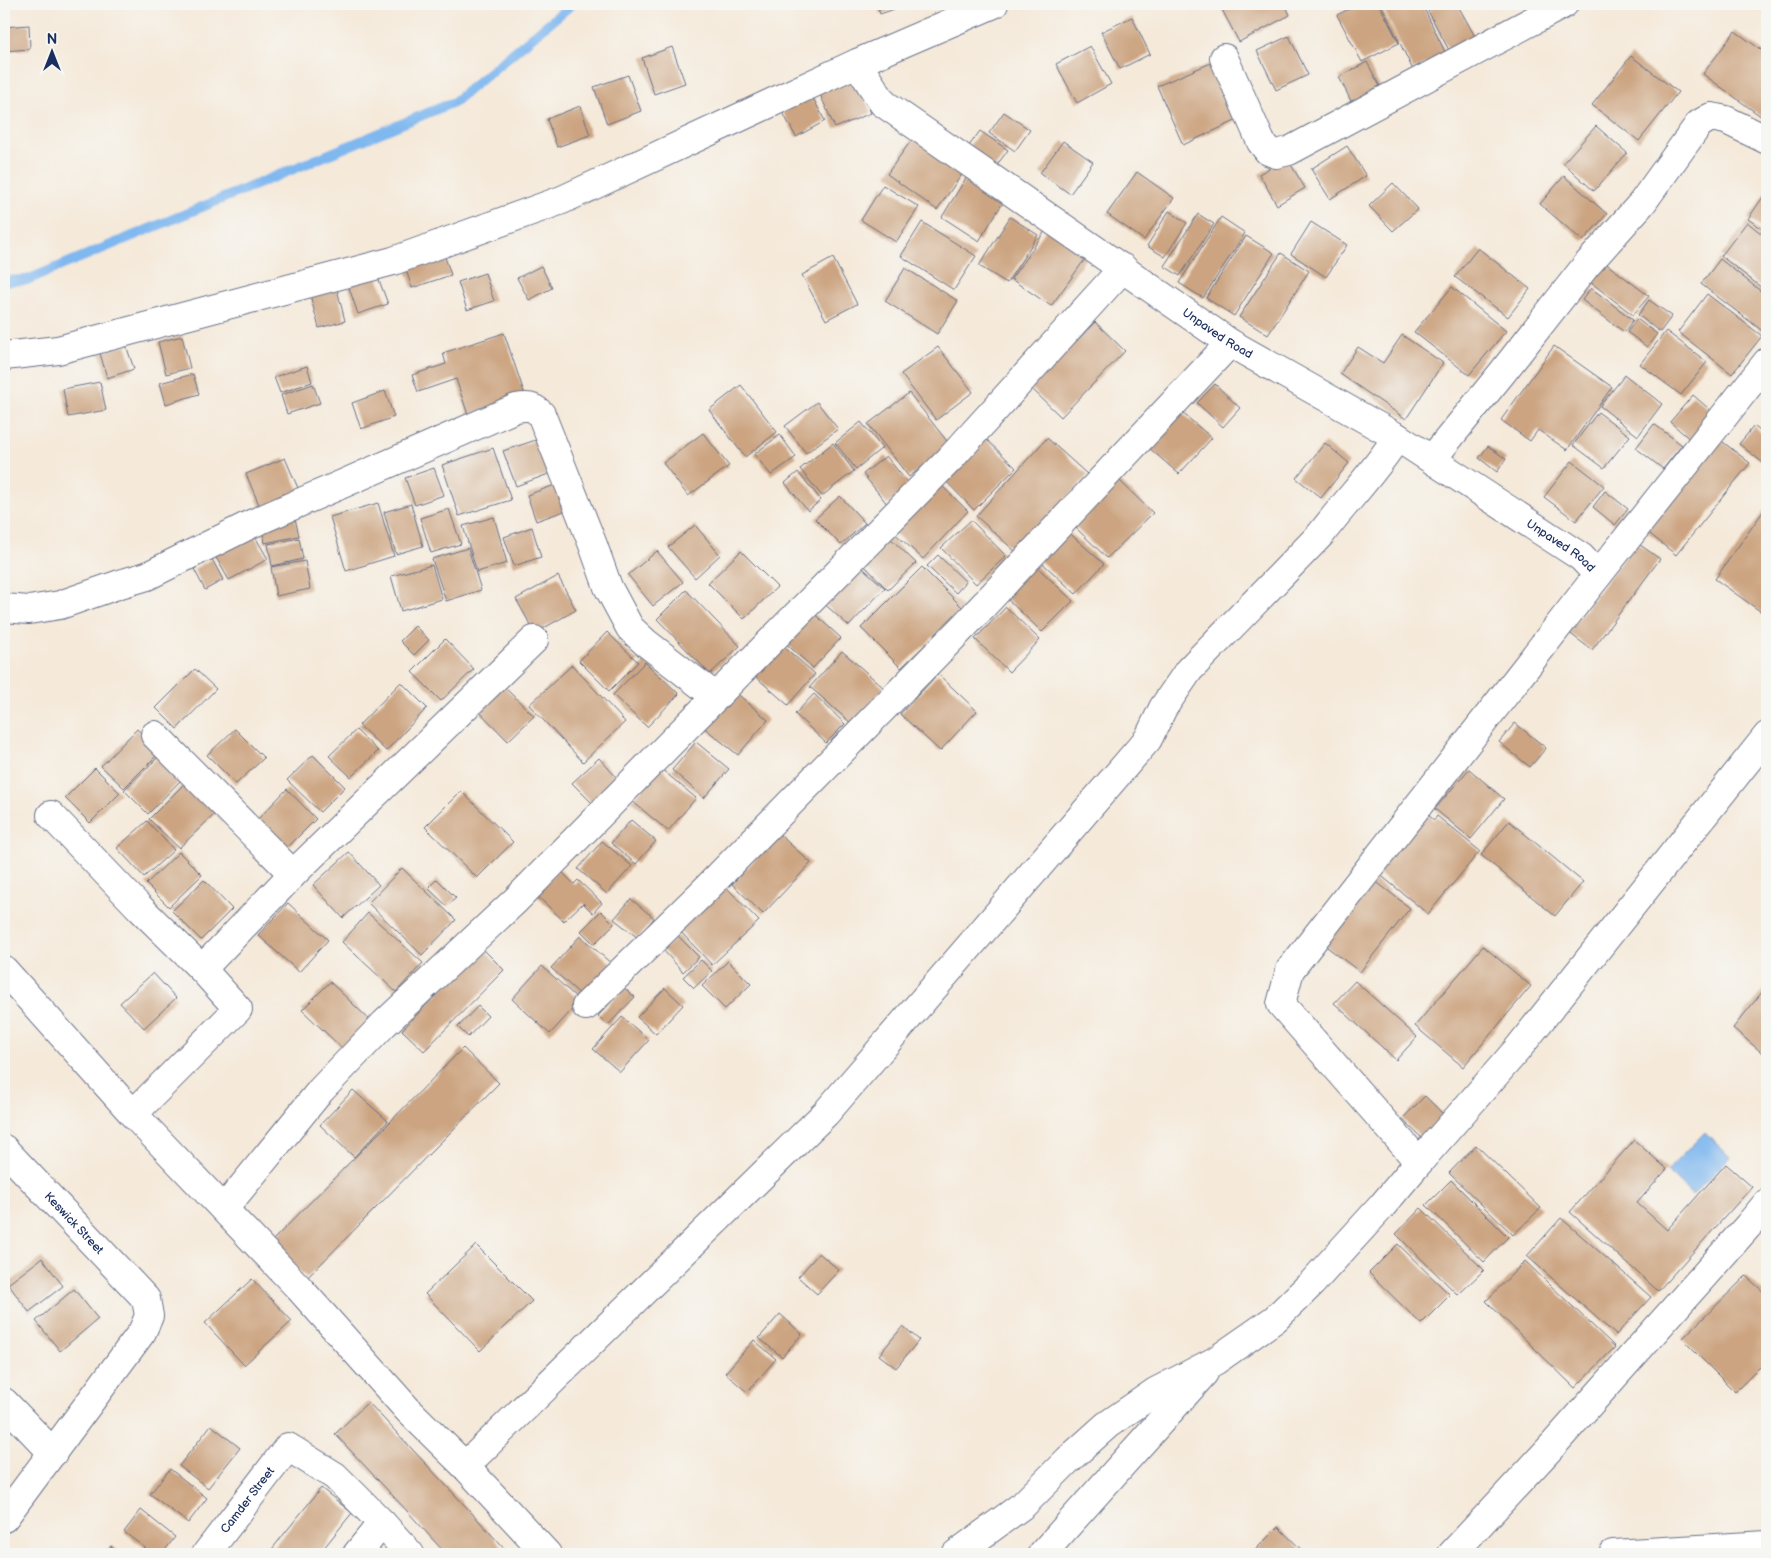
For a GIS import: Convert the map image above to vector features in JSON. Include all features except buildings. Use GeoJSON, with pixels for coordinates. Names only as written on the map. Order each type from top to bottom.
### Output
{"type":"FeatureCollection","features":[{"type":"Feature","properties":{"kind":"street"},"geometry":{"type":"LineString","coordinates":[[4,356],[58,350],[393,260],[562,200],[857,63],[994,4]]}},
{"type":"Feature","properties":{"kind":"street"},"geometry":{"type":"LineString","coordinates":[[1224,58],[1262,142],[1268,151],[1276,154],[1289,151],[1564,4]]}},
{"type":"Feature","properties":{"kind":"street","name":"Unpaved Road"},"geometry":{"type":"LineString","coordinates":[[857,63],[882,103],[989,178],[1230,343],[1397,437],[1432,459],[1581,557],[1598,575]]}},
{"type":"Feature","properties":{"kind":"street"},"geometry":{"type":"LineString","coordinates":[[1432,459],[1585,267],[1642,202],[1699,124],[1711,118],[1726,120],[1767,140]]}},
{"type":"Feature","properties":{"kind":"street"},"geometry":{"type":"LineString","coordinates":[[224,1209],[321,1090],[384,1024],[516,900],[950,459],[1123,268]]}},
{"type":"Feature","properties":{"kind":"street"},"geometry":{"type":"LineString","coordinates":[[586,1006],[704,891],[965,625],[1230,343]]}},
{"type":"Feature","properties":{"kind":"street"},"geometry":{"type":"LineString","coordinates":[[1419,1162],[1281,1004],[1290,970],[1767,362]]}},
{"type":"Feature","properties":{"kind":"street"},"geometry":{"type":"LineString","coordinates":[[4,608],[29,610],[60,605],[147,576],[251,524],[516,408],[526,406],[534,408],[541,414],[608,586],[630,628],[645,642],[716,696]]}},
{"type":"Feature","properties":{"kind":"street"},"geometry":{"type":"LineString","coordinates":[[465,1466],[826,1113],[1148,739],[1163,708],[1189,670],[1321,534],[1383,460],[1397,437]]}},
{"type":"Feature","properties":{"kind":"street"},"geometry":{"type":"LineString","coordinates":[[202,969],[293,874],[534,640]]}},
{"type":"Feature","properties":{"kind":"street"},"geometry":{"type":"LineString","coordinates":[[155,735],[293,874]]}},
{"type":"Feature","properties":{"kind":"street"},"geometry":{"type":"LineString","coordinates":[[956,1554],[1023,1505],[1068,1460],[1107,1425],[1155,1392],[1215,1361],[1275,1319],[1306,1289],[1382,1206],[1516,1051],[1767,736]]}},
{"type":"Feature","properties":{"kind":"street"},"geometry":{"type":"LineString","coordinates":[[51,815],[139,907],[202,969],[238,1009],[133,1114]]}},
{"type":"Feature","properties":{"kind":"street"},"geometry":{"type":"LineString","coordinates":[[4,970],[133,1114],[299,1288],[408,1410],[465,1466],[547,1554]]}},
{"type":"Feature","properties":{"kind":"street","name":"Keswick Street"},"geometry":{"type":"LineString","coordinates":[[4,1149],[146,1299],[149,1316],[142,1332],[53,1454]]}},
{"type":"Feature","properties":{"kind":"street"},"geometry":{"type":"LineString","coordinates":[[1452,1554],[1554,1444],[1767,1203]]}},
{"type":"Feature","properties":{"kind":"street"},"geometry":{"type":"LineString","coordinates":[[1042,1554],[1215,1361]]}},
{"type":"Feature","properties":{"kind":"street"},"geometry":{"type":"LineString","coordinates":[[4,1402],[53,1454],[4,1518]]}},
{"type":"Feature","properties":{"kind":"street","name":"Camder Street"},"geometry":{"type":"LineString","coordinates":[[206,1554],[288,1447],[335,1476],[382,1522]]}},
{"type":"Feature","properties":{"kind":"street"},"geometry":{"type":"LineString","coordinates":[[358,1554],[382,1522],[410,1554]]}},
{"type":"Feature","properties":{"kind":"street"},"geometry":{"type":"LineString","coordinates":[[1613,1554],[1767,1545]]}},
{"type":"Feature","properties":{"kind":"water"},"geometry":{"type":"Polygon","coordinates":[[[1705,1132],[1730,1157],[1692,1195],[1667,1171],[1705,1132]]]}},
{"type":"Feature","properties":{"kind":"waterway"},"geometry":{"type":"LineString","coordinates":[[4,281],[27,280],[454,102],[572,4]]}}]}
